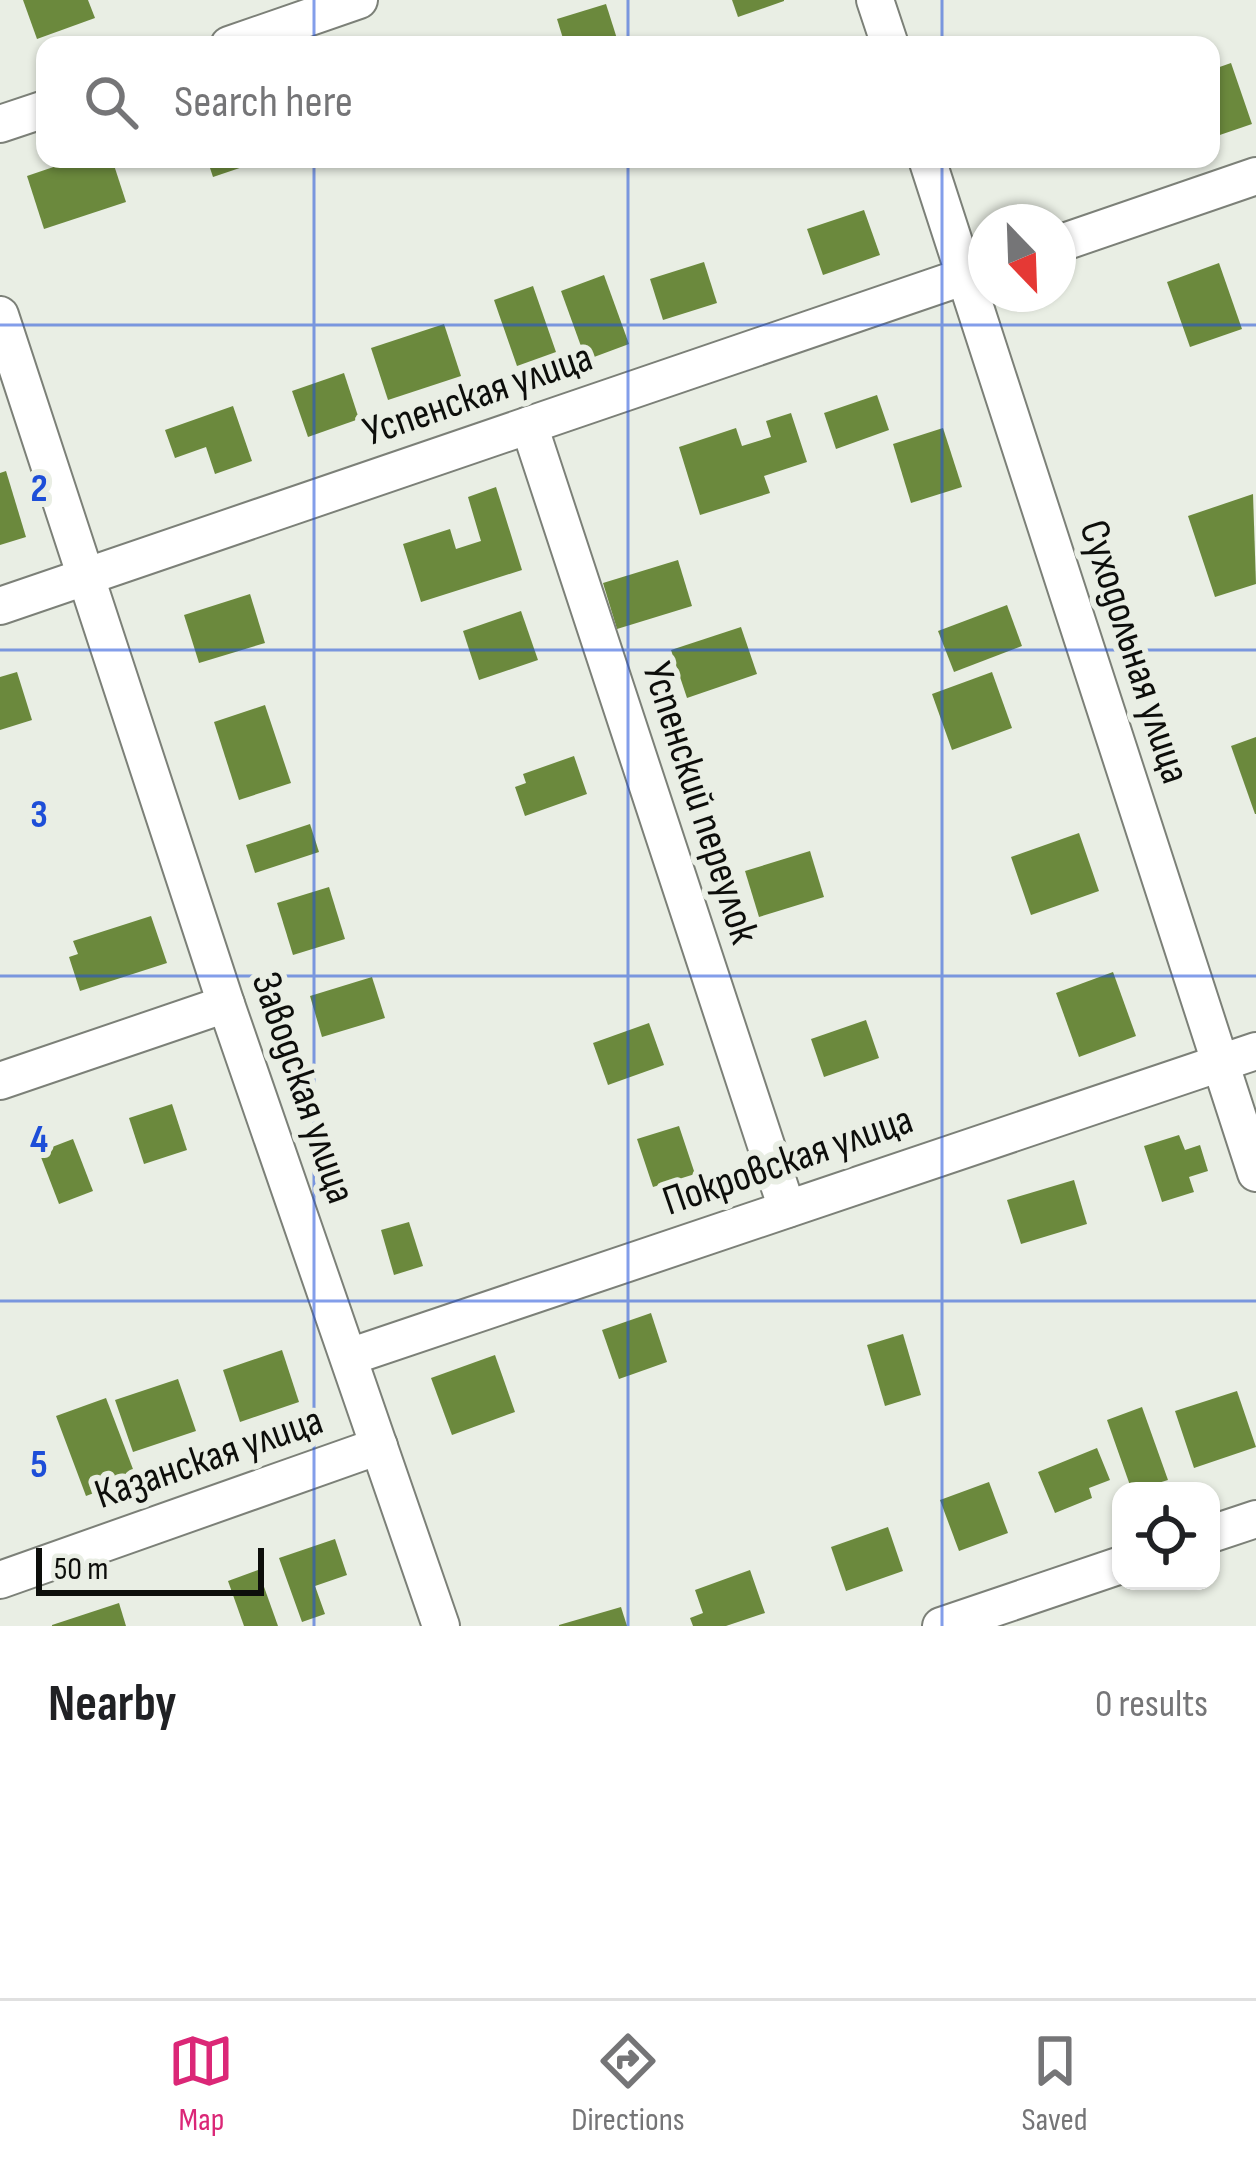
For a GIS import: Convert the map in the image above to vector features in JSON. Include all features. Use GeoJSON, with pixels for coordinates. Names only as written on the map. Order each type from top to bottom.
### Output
{"type":"FeatureCollection","features":[{"type":"Feature","properties":{"kind":"street"},"geometry":{"type":"LineString","coordinates":[[255,36],[358,0]]}},
{"type":"Feature","properties":{"kind":"street"},"geometry":{"type":"LineString","coordinates":[[875,0],[887,36]]}},
{"type":"Feature","properties":{"kind":"street"},"geometry":{"type":"LineString","coordinates":[[0,124],[36,112]]}},
{"type":"Feature","properties":{"kind":"street","name":"Суходольная улица"},"geometry":{"type":"LineString","coordinates":[[931,168],[968,256]]}},
{"type":"Feature","properties":{"kind":"street"},"geometry":{"type":"LineString","coordinates":[[1076,238],[1256,176]]}},
{"type":"Feature","properties":{"kind":"street","name":"Успенская улица"},"geometry":{"type":"LineString","coordinates":[[0,607],[968,274]]}},
{"type":"Feature","properties":{"kind":"street","name":"Суходольная улица"},"geometry":{"type":"LineString","coordinates":[[987,312],[1256,1173]]}},
{"type":"Feature","properties":{"kind":"street","name":"Заводская улица"},"geometry":{"type":"LineString","coordinates":[[0,315],[226,1004],[441,1626]]}},
{"type":"Feature","properties":{"kind":"street","name":"Успенский переулок"},"geometry":{"type":"LineString","coordinates":[[529,425],[787,1209]]}},
{"type":"Feature","properties":{"kind":"street"},"geometry":{"type":"LineString","coordinates":[[0,1081],[226,1004]]}},
{"type":"Feature","properties":{"kind":"street","name":"Покровская улица"},"geometry":{"type":"LineString","coordinates":[[349,1357],[1256,1051]]}},
{"type":"Feature","properties":{"kind":"street","name":"Казанская улица"},"geometry":{"type":"LineString","coordinates":[[0,1580],[380,1446]]}},
{"type":"Feature","properties":{"kind":"street"},"geometry":{"type":"LineString","coordinates":[[1220,1531],[1256,1519]]}},
{"type":"Feature","properties":{"kind":"street"},"geometry":{"type":"LineString","coordinates":[[941,1626],[1112,1568]]}},
{"type":"Feature","properties":{"kind":"building"},"geometry":{"type":"Polygon","coordinates":[[[23,0],[88,0],[95,18],[36,36],[23,0]]]}},
{"type":"Feature","properties":{"kind":"building"},"geometry":{"type":"Polygon","coordinates":[[[732,0],[784,0],[784,1],[738,17],[732,0]]]}},
{"type":"Feature","properties":{"kind":"building"},"geometry":{"type":"Polygon","coordinates":[[[606,4],[616,36],[562,36],[557,19],[606,4]]]}},
{"type":"Feature","properties":{"kind":"building"},"geometry":{"type":"Polygon","coordinates":[[[1231,63],[1252,124],[1220,135],[1220,67],[1231,63]]]}},
{"type":"Feature","properties":{"kind":"building"},"geometry":{"type":"Polygon","coordinates":[[[51,168],[115,168],[126,202],[44,229],[27,176],[51,168]]]}},
{"type":"Feature","properties":{"kind":"building"},"geometry":{"type":"Polygon","coordinates":[[[210,168],[239,168],[213,177],[210,168]]]}},
{"type":"Feature","properties":{"kind":"building"},"geometry":{"type":"Polygon","coordinates":[[[864,210],[880,255],[823,275],[807,229],[864,210]]]}},
{"type":"Feature","properties":{"kind":"building"},"geometry":{"type":"Polygon","coordinates":[[[704,262],[717,303],[663,320],[650,279],[704,262]]]}},
{"type":"Feature","properties":{"kind":"building"},"geometry":{"type":"Polygon","coordinates":[[[1219,263],[1242,329],[1190,347],[1167,282],[1219,263]]]}},
{"type":"Feature","properties":{"kind":"building"},"geometry":{"type":"Polygon","coordinates":[[[604,275],[629,344],[586,360],[561,291],[604,275]]]}},
{"type":"Feature","properties":{"kind":"building"},"geometry":{"type":"Polygon","coordinates":[[[533,286],[556,352],[517,366],[494,300],[533,286]]]}},
{"type":"Feature","properties":{"kind":"building"},"geometry":{"type":"Polygon","coordinates":[[[444,324],[461,376],[388,400],[371,348],[444,324]]]}},
{"type":"Feature","properties":{"kind":"building"},"geometry":{"type":"Polygon","coordinates":[[[344,373],[359,419],[308,437],[292,391],[344,373]]]}},
{"type":"Feature","properties":{"kind":"building"},"geometry":{"type":"Polygon","coordinates":[[[877,395],[889,430],[836,449],[824,413],[877,395]]]}},
{"type":"Feature","properties":{"kind":"building"},"geometry":{"type":"Polygon","coordinates":[[[233,406],[252,461],[215,474],[206,447],[175,458],[165,430],[233,406]]]}},
{"type":"Feature","properties":{"kind":"building"},"geometry":{"type":"Polygon","coordinates":[[[791,413],[807,462],[764,476],[770,493],[700,515],[679,447],[736,428],[742,446],[771,437],[766,421],[791,413]]]}},
{"type":"Feature","properties":{"kind":"building"},"geometry":{"type":"Polygon","coordinates":[[[943,428],[962,487],[911,503],[893,444],[943,428]]]}},
{"type":"Feature","properties":{"kind":"building"},"geometry":{"type":"Polygon","coordinates":[[[6,471],[26,537],[0,545],[0,473],[6,471]]]}},
{"type":"Feature","properties":{"kind":"building"},"geometry":{"type":"Polygon","coordinates":[[[496,487],[522,570],[421,602],[403,544],[450,529],[456,549],[481,541],[468,497],[496,487]]]}},
{"type":"Feature","properties":{"kind":"building"},"geometry":{"type":"Polygon","coordinates":[[[1253,494],[1256,584],[1215,597],[1188,516],[1253,494]]]}},
{"type":"Feature","properties":{"kind":"building"},"geometry":{"type":"Polygon","coordinates":[[[678,560],[692,606],[617,629],[603,583],[678,560]]]}},
{"type":"Feature","properties":{"kind":"building"},"geometry":{"type":"Polygon","coordinates":[[[250,594],[265,643],[199,663],[184,615],[250,594]]]}},
{"type":"Feature","properties":{"kind":"building"},"geometry":{"type":"Polygon","coordinates":[[[1007,605],[1022,646],[954,672],[938,631],[1007,605]]]}},
{"type":"Feature","properties":{"kind":"building"},"geometry":{"type":"Polygon","coordinates":[[[521,611],[538,660],[479,680],[463,631],[521,611]]]}},
{"type":"Feature","properties":{"kind":"building"},"geometry":{"type":"Polygon","coordinates":[[[741,627],[757,674],[687,698],[671,650],[741,627]]]}},
{"type":"Feature","properties":{"kind":"building"},"geometry":{"type":"Polygon","coordinates":[[[17,672],[32,720],[0,730],[0,677],[17,672]]]}},
{"type":"Feature","properties":{"kind":"building"},"geometry":{"type":"Polygon","coordinates":[[[992,672],[1012,728],[952,750],[932,694],[992,672]]]}},
{"type":"Feature","properties":{"kind":"building"},"geometry":{"type":"Polygon","coordinates":[[[265,705],[291,783],[239,800],[214,722],[265,705]]]}},
{"type":"Feature","properties":{"kind":"building"},"geometry":{"type":"Polygon","coordinates":[[[1256,737],[1256,814],[1255,814],[1231,746],[1256,737]]]}},
{"type":"Feature","properties":{"kind":"building"},"geometry":{"type":"Polygon","coordinates":[[[574,756],[587,794],[525,816],[515,787],[526,783],[523,774],[574,756]]]}},
{"type":"Feature","properties":{"kind":"building"},"geometry":{"type":"Polygon","coordinates":[[[310,824],[319,852],[255,873],[246,845],[310,824]]]}},
{"type":"Feature","properties":{"kind":"building"},"geometry":{"type":"Polygon","coordinates":[[[1079,833],[1099,891],[1031,915],[1011,857],[1079,833]]]}},
{"type":"Feature","properties":{"kind":"building"},"geometry":{"type":"Polygon","coordinates":[[[810,851],[824,897],[759,917],[745,871],[810,851]]]}},
{"type":"Feature","properties":{"kind":"building"},"geometry":{"type":"Polygon","coordinates":[[[329,887],[345,939],[293,955],[277,903],[329,887]]]}},
{"type":"Feature","properties":{"kind":"building"},"geometry":{"type":"Polygon","coordinates":[[[151,916],[167,963],[80,991],[69,957],[78,954],[73,941],[151,916]]]}},
{"type":"Feature","properties":{"kind":"building"},"geometry":{"type":"Polygon","coordinates":[[[1113,972],[1136,1036],[1079,1057],[1056,993],[1113,972]]]}},
{"type":"Feature","properties":{"kind":"building"},"geometry":{"type":"Polygon","coordinates":[[[372,977],[385,1018],[322,1037],[310,996],[372,977]]]}},
{"type":"Feature","properties":{"kind":"building"},"geometry":{"type":"Polygon","coordinates":[[[866,1020],[879,1058],[824,1077],[811,1039],[866,1020]]]}},
{"type":"Feature","properties":{"kind":"building"},"geometry":{"type":"Polygon","coordinates":[[[649,1023],[664,1065],[608,1085],[593,1043],[649,1023]]]}},
{"type":"Feature","properties":{"kind":"building"},"geometry":{"type":"Polygon","coordinates":[[[172,1104],[187,1150],[144,1164],[129,1118],[172,1104]]]}},
{"type":"Feature","properties":{"kind":"building"},"geometry":{"type":"Polygon","coordinates":[[[679,1126],[695,1174],[653,1187],[637,1139],[679,1126]]]}},
{"type":"Feature","properties":{"kind":"building"},"geometry":{"type":"Polygon","coordinates":[[[1179,1135],[1185,1150],[1200,1145],[1208,1171],[1189,1177],[1194,1192],[1162,1202],[1144,1146],[1179,1135]]]}},
{"type":"Feature","properties":{"kind":"building"},"geometry":{"type":"Polygon","coordinates":[[[73,1139],[93,1191],[59,1204],[39,1152],[73,1139]]]}},
{"type":"Feature","properties":{"kind":"building"},"geometry":{"type":"Polygon","coordinates":[[[1074,1180],[1087,1224],[1021,1244],[1007,1200],[1074,1180]]]}},
{"type":"Feature","properties":{"kind":"building"},"geometry":{"type":"Polygon","coordinates":[[[409,1222],[423,1266],[394,1275],[381,1230],[409,1222]]]}},
{"type":"Feature","properties":{"kind":"building"},"geometry":{"type":"Polygon","coordinates":[[[651,1313],[667,1362],[619,1379],[602,1330],[651,1313]]]}},
{"type":"Feature","properties":{"kind":"building"},"geometry":{"type":"Polygon","coordinates":[[[903,1334],[921,1395],[885,1406],[867,1345],[903,1334]]]}},
{"type":"Feature","properties":{"kind":"building"},"geometry":{"type":"Polygon","coordinates":[[[282,1350],[299,1402],[240,1422],[223,1370],[282,1350]]]}},
{"type":"Feature","properties":{"kind":"building"},"geometry":{"type":"Polygon","coordinates":[[[495,1355],[515,1412],[452,1435],[431,1378],[495,1355]]]}},
{"type":"Feature","properties":{"kind":"building"},"geometry":{"type":"Polygon","coordinates":[[[178,1379],[196,1431],[133,1452],[115,1400],[178,1379]]]}},
{"type":"Feature","properties":{"kind":"building"},"geometry":{"type":"Polygon","coordinates":[[[1237,1391],[1256,1447],[1194,1468],[1175,1411],[1237,1391]]]}},
{"type":"Feature","properties":{"kind":"building"},"geometry":{"type":"Polygon","coordinates":[[[106,1398],[136,1477],[86,1496],[56,1416],[106,1398]]]}},
{"type":"Feature","properties":{"kind":"building"},"geometry":{"type":"Polygon","coordinates":[[[1142,1407],[1168,1480],[1129,1482],[1107,1420],[1142,1407]]]}},
{"type":"Feature","properties":{"kind":"building"},"geometry":{"type":"Polygon","coordinates":[[[1097,1448],[1110,1480],[1089,1488],[1092,1498],[1055,1513],[1038,1472],[1097,1448]]]}},
{"type":"Feature","properties":{"kind":"building"},"geometry":{"type":"Polygon","coordinates":[[[989,1482],[1008,1533],[959,1551],[940,1500],[989,1482]]]}},
{"type":"Feature","properties":{"kind":"building"},"geometry":{"type":"Polygon","coordinates":[[[888,1527],[903,1571],[846,1591],[831,1547],[888,1527]]]}},
{"type":"Feature","properties":{"kind":"building"},"geometry":{"type":"Polygon","coordinates":[[[335,1539],[347,1575],[315,1586],[325,1614],[302,1622],[279,1558],[335,1539]]]}},
{"type":"Feature","properties":{"kind":"building"},"geometry":{"type":"Polygon","coordinates":[[[258,1570],[278,1626],[244,1626],[228,1581],[258,1570]]]}},
{"type":"Feature","properties":{"kind":"building"},"geometry":{"type":"Polygon","coordinates":[[[750,1570],[765,1613],[726,1626],[693,1626],[690,1618],[703,1613],[695,1590],[750,1570]]]}},
{"type":"Feature","properties":{"kind":"building"},"geometry":{"type":"Polygon","coordinates":[[[119,1603],[126,1626],[52,1626],[52,1625],[119,1603]]]}},
{"type":"Feature","properties":{"kind":"building"},"geometry":{"type":"Polygon","coordinates":[[[621,1607],[627,1626],[559,1626],[559,1625],[621,1607]]]}}]}
